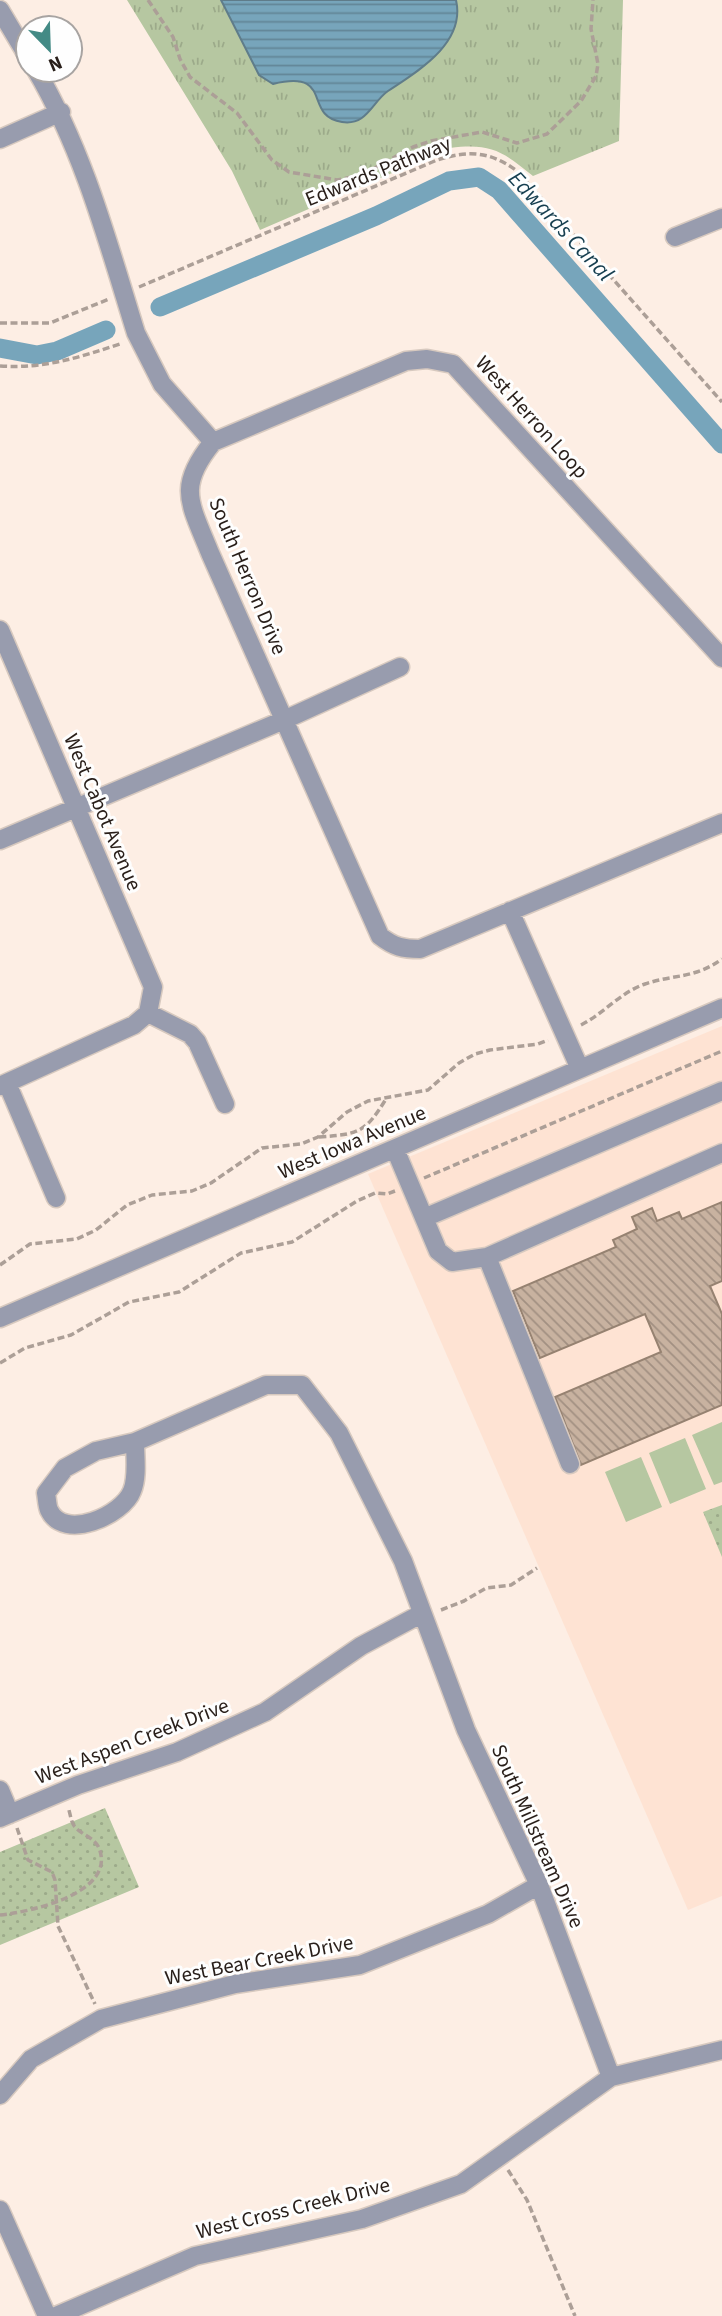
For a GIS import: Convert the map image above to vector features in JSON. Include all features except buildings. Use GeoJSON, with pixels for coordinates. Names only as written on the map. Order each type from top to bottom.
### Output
{"type":"FeatureCollection","features":[{"type":"Feature","properties":{"kind":"street"},"geometry":{"type":"LineString","coordinates":[[0,10],[14,34]]}},
{"type":"Feature","properties":{"kind":"street"},"geometry":{"type":"LineString","coordinates":[[44,84],[61,112],[86,172],[138,338],[162,384],[213,442]]}},
{"type":"Feature","properties":{"kind":"street"},"geometry":{"type":"LineString","coordinates":[[0,139],[61,112]]}},
{"type":"Feature","properties":{"kind":"street"},"geometry":{"type":"LineString","coordinates":[[675,237],[722,218]]}},
{"type":"Feature","properties":{"kind":"street","name":"West Herron Loop"},"geometry":{"type":"LineString","coordinates":[[213,442],[406,361],[427,359],[453,364],[722,659]]}},
{"type":"Feature","properties":{"kind":"street","name":"South Herron Drive"},"geometry":{"type":"LineString","coordinates":[[213,442],[197,462],[189,482],[191,507],[380,936],[401,949],[420,948],[510,911]]}},
{"type":"Feature","properties":{"kind":"street","name":"West Cabot Avenue"},"geometry":{"type":"LineString","coordinates":[[0,630],[153,987],[148,1013]]}},
{"type":"Feature","properties":{"kind":"street"},"geometry":{"type":"LineString","coordinates":[[0,840],[284,720],[400,667]]}},
{"type":"Feature","properties":{"kind":"street"},"geometry":{"type":"LineString","coordinates":[[580,1069],[510,911],[722,823]]}},
{"type":"Feature","properties":{"kind":"street","name":"West Iowa Avenue"},"geometry":{"type":"LineString","coordinates":[[0,1318],[722,1008]]}},
{"type":"Feature","properties":{"kind":"street"},"geometry":{"type":"LineString","coordinates":[[56,1198],[3,1084],[134,1025],[148,1013],[190,1034],[197,1042],[225,1104]]}},
{"type":"Feature","properties":{"kind":"street"},"geometry":{"type":"LineString","coordinates":[[424,1218],[722,1091]]}},
{"type":"Feature","properties":{"kind":"street"},"geometry":{"type":"LineString","coordinates":[[395,1149],[438,1251],[452,1262],[487,1257],[722,1153]]}},
{"type":"Feature","properties":{"kind":"street"},"geometry":{"type":"LineString","coordinates":[[487,1257],[570,1464]]}},
{"type":"Feature","properties":{"kind":"street","name":"South Millstream Drive"},"geometry":{"type":"LineString","coordinates":[[135,1442],[266,1385],[302,1385],[339,1433],[403,1561],[466,1730],[539,1885],[611,2077]]}},
{"type":"Feature","properties":{"kind":"street"},"geometry":{"type":"LineString","coordinates":[[135,1442],[133,1490],[118,1508],[100,1519],[73,1524],[59,1520],[50,1511],[46,1493],[65,1468],[96,1451],[135,1442]]}},
{"type":"Feature","properties":{"kind":"street","name":"West Aspen Creek Drive"},"geometry":{"type":"LineString","coordinates":[[5,1816],[61,1792],[177,1752],[265,1712],[361,1646],[421,1614]]}},
{"type":"Feature","properties":{"kind":"street"},"geometry":{"type":"LineString","coordinates":[[0,1790],[5,1816]]}},
{"type":"Feature","properties":{"kind":"street","name":"West Bear Creek Drive"},"geometry":{"type":"LineString","coordinates":[[0,2095],[31,2059],[101,2019],[235,1984],[360,1965],[488,1914],[539,1885]]}},
{"type":"Feature","properties":{"kind":"street","name":"West Cross Creek Drive"},"geometry":{"type":"LineString","coordinates":[[55,2316],[195,2256],[362,2219],[461,2184],[611,2077],[722,2050]]}},
{"type":"Feature","properties":{"kind":"street"},"geometry":{"type":"LineString","coordinates":[[0,2210],[47,2316]]}},
{"type":"Feature","properties":{"kind":"path"},"geometry":{"type":"LineString","coordinates":[[148,0],[173,37],[180,60],[190,77],[237,113],[272,160],[289,172],[337,180],[362,175],[413,147],[431,141],[482,132],[517,143],[547,134],[581,101],[596,76],[598,64],[591,29],[593,0]]}},
{"type":"Feature","properties":{"kind":"path","name":"Edwards Pathway"},"geometry":{"type":"LineString","coordinates":[[0,323],[50,323],[437,160],[455,154],[484,153],[501,160],[517,172],[722,402]]}},
{"type":"Feature","properties":{"kind":"path"},"geometry":{"type":"LineString","coordinates":[[0,366],[29,368],[59,364],[138,338]]}},
{"type":"Feature","properties":{"kind":"path"},"geometry":{"type":"LineString","coordinates":[[317,1138],[347,1112],[368,1101],[428,1090],[458,1063],[475,1055],[490,1049],[538,1044],[584,1024],[646,983],[687,977],[706,970],[722,959]]}},
{"type":"Feature","properties":{"kind":"path"},"geometry":{"type":"LineString","coordinates":[[0,1363],[24,1348],[71,1335],[129,1301],[179,1292],[241,1253],[292,1241],[375,1193],[387,1194],[722,1051]]}},
{"type":"Feature","properties":{"kind":"path"},"geometry":{"type":"LineString","coordinates":[[0,1265],[30,1244],[76,1239],[96,1230],[127,1205],[152,1195],[192,1191],[211,1183],[262,1148],[346,1135],[369,1126],[386,1099]]}},
{"type":"Feature","properties":{"kind":"path"},"geometry":{"type":"LineString","coordinates":[[421,1614],[464,1601],[486,1588],[511,1585],[537,1568]]}},
{"type":"Feature","properties":{"kind":"path"},"geometry":{"type":"LineString","coordinates":[[0,1915],[22,1913],[57,1900],[85,1888],[98,1876],[103,1861],[99,1845],[74,1826],[61,1792]]}},
{"type":"Feature","properties":{"kind":"path"},"geometry":{"type":"LineString","coordinates":[[5,1816],[22,1839],[24,1854],[28,1860],[52,1872],[58,1926],[101,2019]]}},
{"type":"Feature","properties":{"kind":"path"},"geometry":{"type":"LineString","coordinates":[[499,2157],[527,2200],[575,2316]]}},
{"type":"Feature","properties":{"kind":"shaded area"},"geometry":{"type":"Polygon","coordinates":[[[722,1026],[722,1896],[688,1910],[368,1174],[722,1026]]]}},
{"type":"Feature","properties":{"kind":"green space"},"geometry":{"type":"Polygon","coordinates":[[[127,0],[623,0],[619,141],[533,176],[513,160],[495,151],[476,147],[450,148],[260,230],[232,171],[127,0]]]}},
{"type":"Feature","properties":{"kind":"green space"},"geometry":{"type":"Polygon","coordinates":[[[722,1422],[722,1482],[714,1485],[692,1435],[722,1422]]]}},
{"type":"Feature","properties":{"kind":"green space"},"geometry":{"type":"Polygon","coordinates":[[[685,1438],[706,1489],[670,1504],[649,1453],[685,1438]]]}},
{"type":"Feature","properties":{"kind":"green space"},"geometry":{"type":"Polygon","coordinates":[[[641,1457],[662,1507],[626,1522],[605,1472],[641,1457]]]}},
{"type":"Feature","properties":{"kind":"green space"},"geometry":{"type":"Polygon","coordinates":[[[722,1505],[722,1557],[703,1512],[722,1505]]]}},
{"type":"Feature","properties":{"kind":"green space"},"geometry":{"type":"Polygon","coordinates":[[[105,1808],[139,1887],[0,1945],[0,1852],[105,1808]]]}},
{"type":"Feature","properties":{"kind":"water"},"geometry":{"type":"Polygon","coordinates":[[[221,0],[456,0],[457,15],[454,30],[437,54],[382,96],[363,117],[342,122],[330,118],[323,111],[312,88],[304,83],[292,81],[273,84],[259,75],[221,0]]]}},
{"type":"Feature","properties":{"kind":"waterway","name":"Edwards Canal"},"geometry":{"type":"LineString","coordinates":[[160,307],[376,216],[449,181],[479,177],[499,190],[722,444]]}},
{"type":"Feature","properties":{"kind":"waterway","name":"Edwards Canal"},"geometry":{"type":"LineString","coordinates":[[0,348],[37,355],[57,351],[106,330]]}}]}
